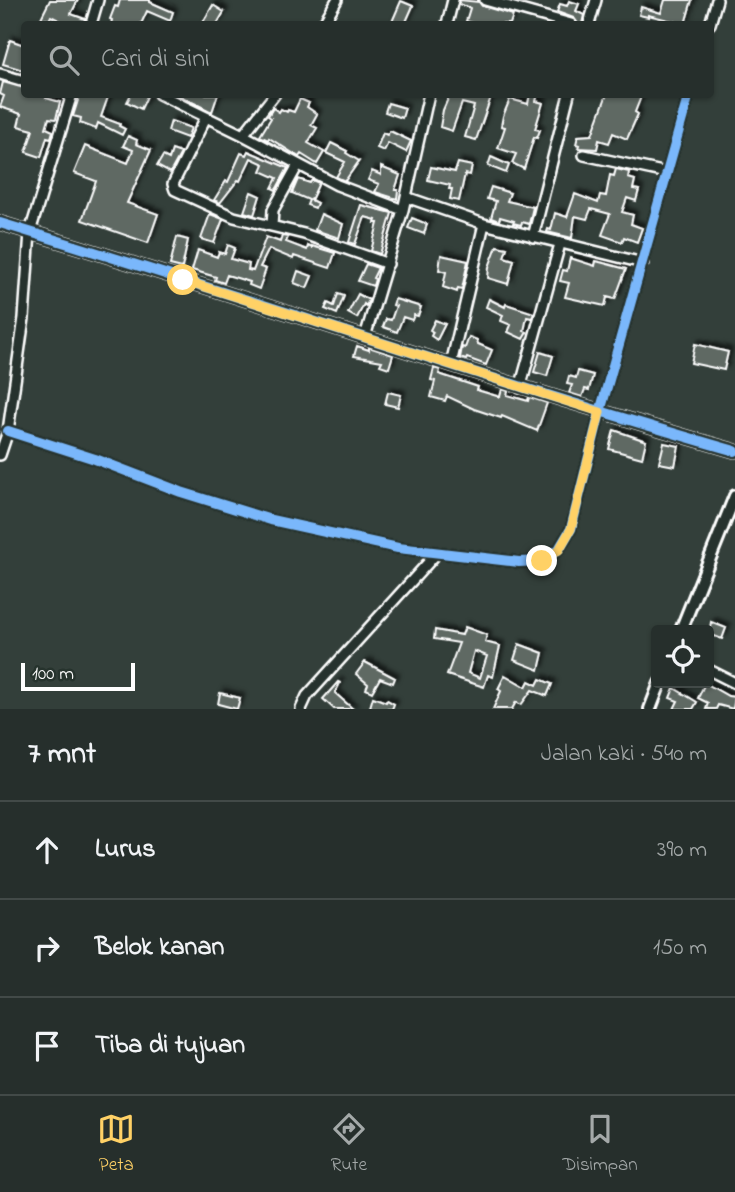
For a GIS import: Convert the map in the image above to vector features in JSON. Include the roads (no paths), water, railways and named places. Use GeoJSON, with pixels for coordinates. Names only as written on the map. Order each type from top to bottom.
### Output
{"type":"FeatureCollection","features":[{"type":"Feature","properties":{"kind":"street"},"geometry":{"type":"LineString","coordinates":[[92,21],[98,0]]}},
{"type":"Feature","properties":{"kind":"street"},"geometry":{"type":"LineString","coordinates":[[326,21],[337,0]]}},
{"type":"Feature","properties":{"kind":"street"},"geometry":{"type":"LineString","coordinates":[[448,21],[453,0]]}},
{"type":"Feature","properties":{"kind":"street"},"geometry":{"type":"LineString","coordinates":[[485,0],[560,21]]}},
{"type":"Feature","properties":{"kind":"street"},"geometry":{"type":"LineString","coordinates":[[590,21],[596,0]]}},
{"type":"Feature","properties":{"kind":"street"},"geometry":{"type":"LineString","coordinates":[[711,21],[717,0]]}},
{"type":"Feature","properties":{"kind":"street"},"geometry":{"type":"LineString","coordinates":[[0,74],[21,80]]}},
{"type":"Feature","properties":{"kind":"street"},"geometry":{"type":"LineString","coordinates":[[0,455],[8,431],[24,318],[30,232],[70,98]]}},
{"type":"Feature","properties":{"kind":"street"},"geometry":{"type":"LineString","coordinates":[[167,98],[337,185],[403,210]]}},
{"type":"Feature","properties":{"kind":"street"},"geometry":{"type":"LineString","coordinates":[[243,135],[272,98]]}},
{"type":"Feature","properties":{"kind":"street"},"geometry":{"type":"LineString","coordinates":[[365,337],[403,210],[428,98]]}},
{"type":"Feature","properties":{"kind":"street"},"geometry":{"type":"LineString","coordinates":[[533,237],[568,98]]}},
{"type":"Feature","properties":{"kind":"street"},"geometry":{"type":"LineString","coordinates":[[8,431],[95,459],[181,492],[271,520],[398,548],[519,562],[542,561],[559,550],[571,529],[600,412],[688,98]]}},
{"type":"Feature","properties":{"kind":"street"},"geometry":{"type":"LineString","coordinates":[[206,117],[173,184],[175,190],[234,217],[304,234],[388,264]]}},
{"type":"Feature","properties":{"kind":"street"},"geometry":{"type":"LineString","coordinates":[[584,155],[667,173]]}},
{"type":"Feature","properties":{"kind":"street"},"geometry":{"type":"LineString","coordinates":[[272,226],[273,210],[298,165]]}},
{"type":"Feature","properties":{"kind":"street"},"geometry":{"type":"LineString","coordinates":[[406,197],[485,224],[643,263]]}},
{"type":"Feature","properties":{"kind":"street"},"geometry":{"type":"LineString","coordinates":[[0,223],[520,388],[735,451]]}},
{"type":"Feature","properties":{"kind":"street"},"geometry":{"type":"LineString","coordinates":[[451,364],[485,224]]}},
{"type":"Feature","properties":{"kind":"street"},"geometry":{"type":"LineString","coordinates":[[520,388],[560,244]]}},
{"type":"Feature","properties":{"kind":"street"},"geometry":{"type":"LineString","coordinates":[[683,625],[735,496]]}},
{"type":"Feature","properties":{"kind":"street"},"geometry":{"type":"LineString","coordinates":[[313,709],[303,709],[307,696],[438,553]]}},
{"type":"Feature","properties":{"kind":"street"},"geometry":{"type":"LineString","coordinates":[[714,672],[735,683]]}},
{"type":"Feature","properties":{"kind":"street"},"geometry":{"type":"LineString","coordinates":[[650,709],[658,688]]}}]}
